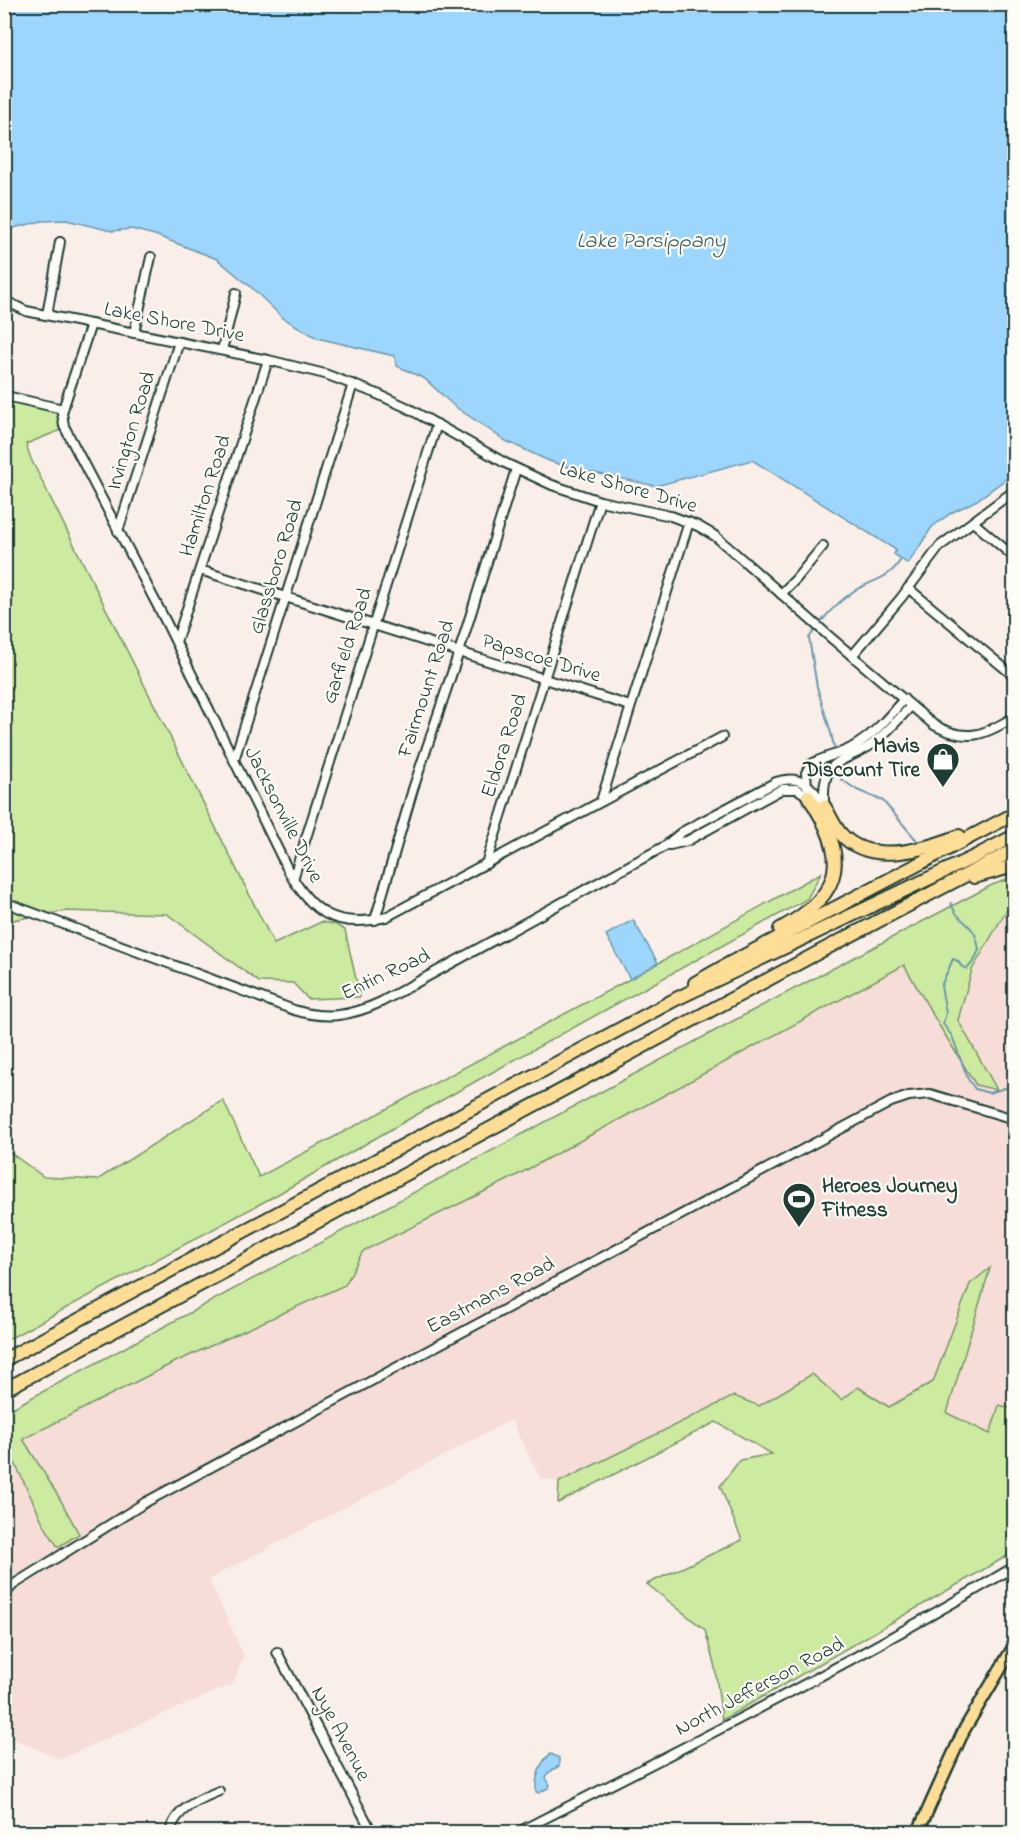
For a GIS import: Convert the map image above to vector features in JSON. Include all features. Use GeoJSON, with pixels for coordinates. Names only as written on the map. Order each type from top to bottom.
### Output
{"type":"FeatureCollection","features":[{"type":"Feature","properties":{"kind":"highway"},"geometry":{"type":"LineString","coordinates":[[759,949],[772,933],[820,901],[831,884],[835,868],[834,846],[808,796]]}},
{"type":"Feature","properties":{"kind":"highway"},"geometry":{"type":"LineString","coordinates":[[824,806],[839,832],[849,841],[871,850],[893,853],[930,847],[1014,814]]}},
{"type":"Feature","properties":{"kind":"highway"},"geometry":{"type":"LineString","coordinates":[[676,999],[702,977],[1014,814]]}},
{"type":"Feature","properties":{"kind":"highway"},"geometry":{"type":"LineString","coordinates":[[4,1360],[676,999],[1014,836]]}},
{"type":"Feature","properties":{"kind":"highway"},"geometry":{"type":"LineString","coordinates":[[4,1390],[1014,850]]}},
{"type":"Feature","properties":{"kind":"highway"},"geometry":{"type":"LineString","coordinates":[[950,883],[1014,866]]}},
{"type":"Feature","properties":{"kind":"main road"},"geometry":{"type":"LineString","coordinates":[[918,1833],[964,1730],[1014,1646]]}},
{"type":"Feature","properties":{"kind":"street"},"geometry":{"type":"LineString","coordinates":[[47,315],[60,242]]}},
{"type":"Feature","properties":{"kind":"street"},"geometry":{"type":"LineString","coordinates":[[134,333],[151,257]]}},
{"type":"Feature","properties":{"kind":"street"},"geometry":{"type":"LineString","coordinates":[[222,350],[236,293]]}},
{"type":"Feature","properties":{"kind":"street","name":"Lake Shore Drive"},"geometry":{"type":"LineString","coordinates":[[4,300],[26,312],[222,350],[325,374],[405,407],[516,469],[552,485],[600,501],[689,522],[715,536],[934,725],[954,734],[975,735],[986,733],[1014,717]]}},
{"type":"Feature","properties":{"kind":"street"},"geometry":{"type":"LineString","coordinates":[[6,396],[63,409],[91,324]]}},
{"type":"Feature","properties":{"kind":"street","name":"Irvington Road"},"geometry":{"type":"LineString","coordinates":[[118,531],[179,342]]}},
{"type":"Feature","properties":{"kind":"street","name":"Hamilton Road"},"geometry":{"type":"LineString","coordinates":[[176,642],[268,360]]}},
{"type":"Feature","properties":{"kind":"street","name":"Glassboro Road"},"geometry":{"type":"LineString","coordinates":[[234,760],[353,384]]}},
{"type":"Feature","properties":{"kind":"street","name":"Jacksonville Drive"},"geometry":{"type":"LineString","coordinates":[[63,409],[64,426],[176,642],[293,879],[306,900],[324,913],[345,920],[375,920],[396,913],[722,737]]}},
{"type":"Feature","properties":{"kind":"street","name":"Garfield Road"},"geometry":{"type":"LineString","coordinates":[[293,879],[437,424]]}},
{"type":"Feature","properties":{"kind":"street","name":"Fairmount Road"},"geometry":{"type":"LineString","coordinates":[[375,920],[413,789],[459,652],[516,469]]}},
{"type":"Feature","properties":{"kind":"street"},"geometry":{"type":"LineString","coordinates":[[852,656],[940,546],[1014,491]]}},
{"type":"Feature","properties":{"kind":"street","name":"Eldora Road"},"geometry":{"type":"LineString","coordinates":[[486,864],[600,501]]}},
{"type":"Feature","properties":{"kind":"street"},"geometry":{"type":"LineString","coordinates":[[601,801],[689,522]]}},
{"type":"Feature","properties":{"kind":"street"},"geometry":{"type":"LineString","coordinates":[[973,522],[1014,557]]}},
{"type":"Feature","properties":{"kind":"street"},"geometry":{"type":"LineString","coordinates":[[781,594],[823,546]]}},
{"type":"Feature","properties":{"kind":"street","name":"Papscoe Drive"},"geometry":{"type":"LineString","coordinates":[[200,570],[630,706]]}},
{"type":"Feature","properties":{"kind":"street"},"geometry":{"type":"LineString","coordinates":[[908,588],[1014,676]]}},
{"type":"Feature","properties":{"kind":"street"},"geometry":{"type":"LineString","coordinates":[[808,796],[806,783],[807,770],[810,765],[850,748],[866,738],[884,723],[904,699]]}},
{"type":"Feature","properties":{"kind":"street"},"geometry":{"type":"LineString","coordinates":[[824,806],[824,785],[833,766],[871,745],[911,706]]}},
{"type":"Feature","properties":{"kind":"street","name":"Entin Road"},"geometry":{"type":"LineString","coordinates":[[4,902],[294,1010],[320,1017],[351,1014],[381,1002],[665,846],[682,832],[769,785],[788,779],[806,783]]}},
{"type":"Feature","properties":{"kind":"street"},"geometry":{"type":"LineString","coordinates":[[806,783],[814,790],[824,806]]}},
{"type":"Feature","properties":{"kind":"street","name":"Entin Road"},"geometry":{"type":"LineString","coordinates":[[665,846],[687,841],[782,789],[797,789],[808,796]]}},
{"type":"Feature","properties":{"kind":"street","name":"Eastmans Road"},"geometry":{"type":"LineString","coordinates":[[4,1595],[13,1585],[146,1502],[891,1102],[909,1096],[930,1094],[1014,1119]]}},
{"type":"Feature","properties":{"kind":"street","name":"North Jefferson Road"},"geometry":{"type":"LineString","coordinates":[[518,1833],[535,1829],[780,1698],[916,1624],[1014,1567]]}},
{"type":"Feature","properties":{"kind":"street","name":"Nye Avenue"},"geometry":{"type":"LineString","coordinates":[[277,1652],[372,1833]]}},
{"type":"Feature","properties":{"kind":"street"},"geometry":{"type":"LineString","coordinates":[[171,1833],[172,1827],[183,1810],[198,1800],[219,1791]]}},
{"type":"Feature","properties":{"kind":"shaded area"},"geometry":{"type":"Polygon","coordinates":[[[1014,899],[1014,1409],[999,1405],[990,1434],[947,1413],[989,1270],[970,1284],[933,1382],[888,1408],[858,1387],[842,1400],[812,1374],[759,1406],[734,1396],[559,1482],[540,1478],[511,1420],[209,1579],[244,1656],[233,1684],[60,1759],[14,1739],[5,1719],[5,1444],[173,1363],[345,1285],[363,1251],[508,1180],[905,964],[976,1085],[996,1090],[958,1020],[973,970],[1014,899]]]}},
{"type":"Feature","properties":{"kind":"green space"},"geometry":{"type":"Polygon","coordinates":[[[5,396],[61,415],[66,428],[26,444],[31,459],[274,944],[321,922],[334,924],[345,930],[360,997],[308,999],[293,983],[259,982],[167,914],[65,911],[13,920],[5,939],[5,396]]]}},
{"type":"Feature","properties":{"kind":"green space"},"geometry":{"type":"Polygon","coordinates":[[[821,873],[807,899],[451,1095],[271,1198],[5,1341],[5,1149],[44,1177],[97,1180],[223,1100],[259,1177],[630,979],[821,873]]]}},
{"type":"Feature","properties":{"kind":"green space"},"geometry":{"type":"Polygon","coordinates":[[[1014,877],[1014,897],[972,970],[958,1020],[997,1090],[976,1085],[904,965],[508,1180],[363,1251],[345,1285],[173,1363],[23,1439],[79,1534],[58,1547],[45,1527],[5,1442],[5,1412],[748,1013],[992,885],[1014,877]]]}},
{"type":"Feature","properties":{"kind":"green space"},"geometry":{"type":"Polygon","coordinates":[[[990,1268],[947,1413],[990,1434],[999,1405],[1014,1409],[1014,1552],[722,1720],[715,1668],[705,1630],[647,1584],[742,1540],[720,1486],[740,1460],[772,1454],[716,1422],[558,1503],[559,1482],[734,1396],[759,1406],[812,1374],[842,1400],[858,1387],[889,1407],[933,1382],[970,1284],[990,1268]]]}},
{"type":"Feature","properties":{"kind":"water","name":"Lake Parsippany"},"geometry":{"type":"Polygon","coordinates":[[[5,4],[1014,5],[1014,473],[977,500],[951,513],[932,527],[908,564],[894,554],[896,550],[752,460],[656,486],[571,468],[549,461],[506,441],[454,406],[425,379],[397,366],[394,356],[317,338],[283,318],[217,259],[155,235],[131,229],[112,231],[66,220],[42,221],[5,230],[5,4]]]}},
{"type":"Feature","properties":{"kind":"water"},"geometry":{"type":"Polygon","coordinates":[[[633,920],[658,963],[630,979],[606,935],[633,920]]]}},
{"type":"Feature","properties":{"kind":"water"},"geometry":{"type":"Polygon","coordinates":[[[551,1754],[559,1758],[559,1766],[548,1773],[546,1778],[550,1785],[548,1788],[539,1793],[536,1792],[539,1771],[551,1754]]]}},
{"type":"Feature","properties":{"kind":"waterway"},"geometry":{"type":"LineString","coordinates":[[834,747],[817,687],[809,638],[839,603],[851,593],[891,572],[901,559]]}},
{"type":"Feature","properties":{"kind":"waterway"},"geometry":{"type":"LineString","coordinates":[[837,770],[841,779],[857,790],[883,801],[919,843]]}},
{"type":"Feature","properties":{"kind":"waterway"},"geometry":{"type":"LineString","coordinates":[[951,903],[974,933],[979,950],[967,969],[953,959],[941,986],[946,1013],[943,1024],[952,1036],[968,1079],[975,1089],[989,1093],[1005,1088],[1014,1089]]}},
{"type":"Feature","properties":{"kind":"place","name":"Mavis Discount Tire"},"geometry":{"type":"Point","coordinates":[943,788]}},
{"type":"Feature","properties":{"kind":"place","name":"Heroes Journey Fitness"},"geometry":{"type":"Point","coordinates":[799,1228]}}]}
